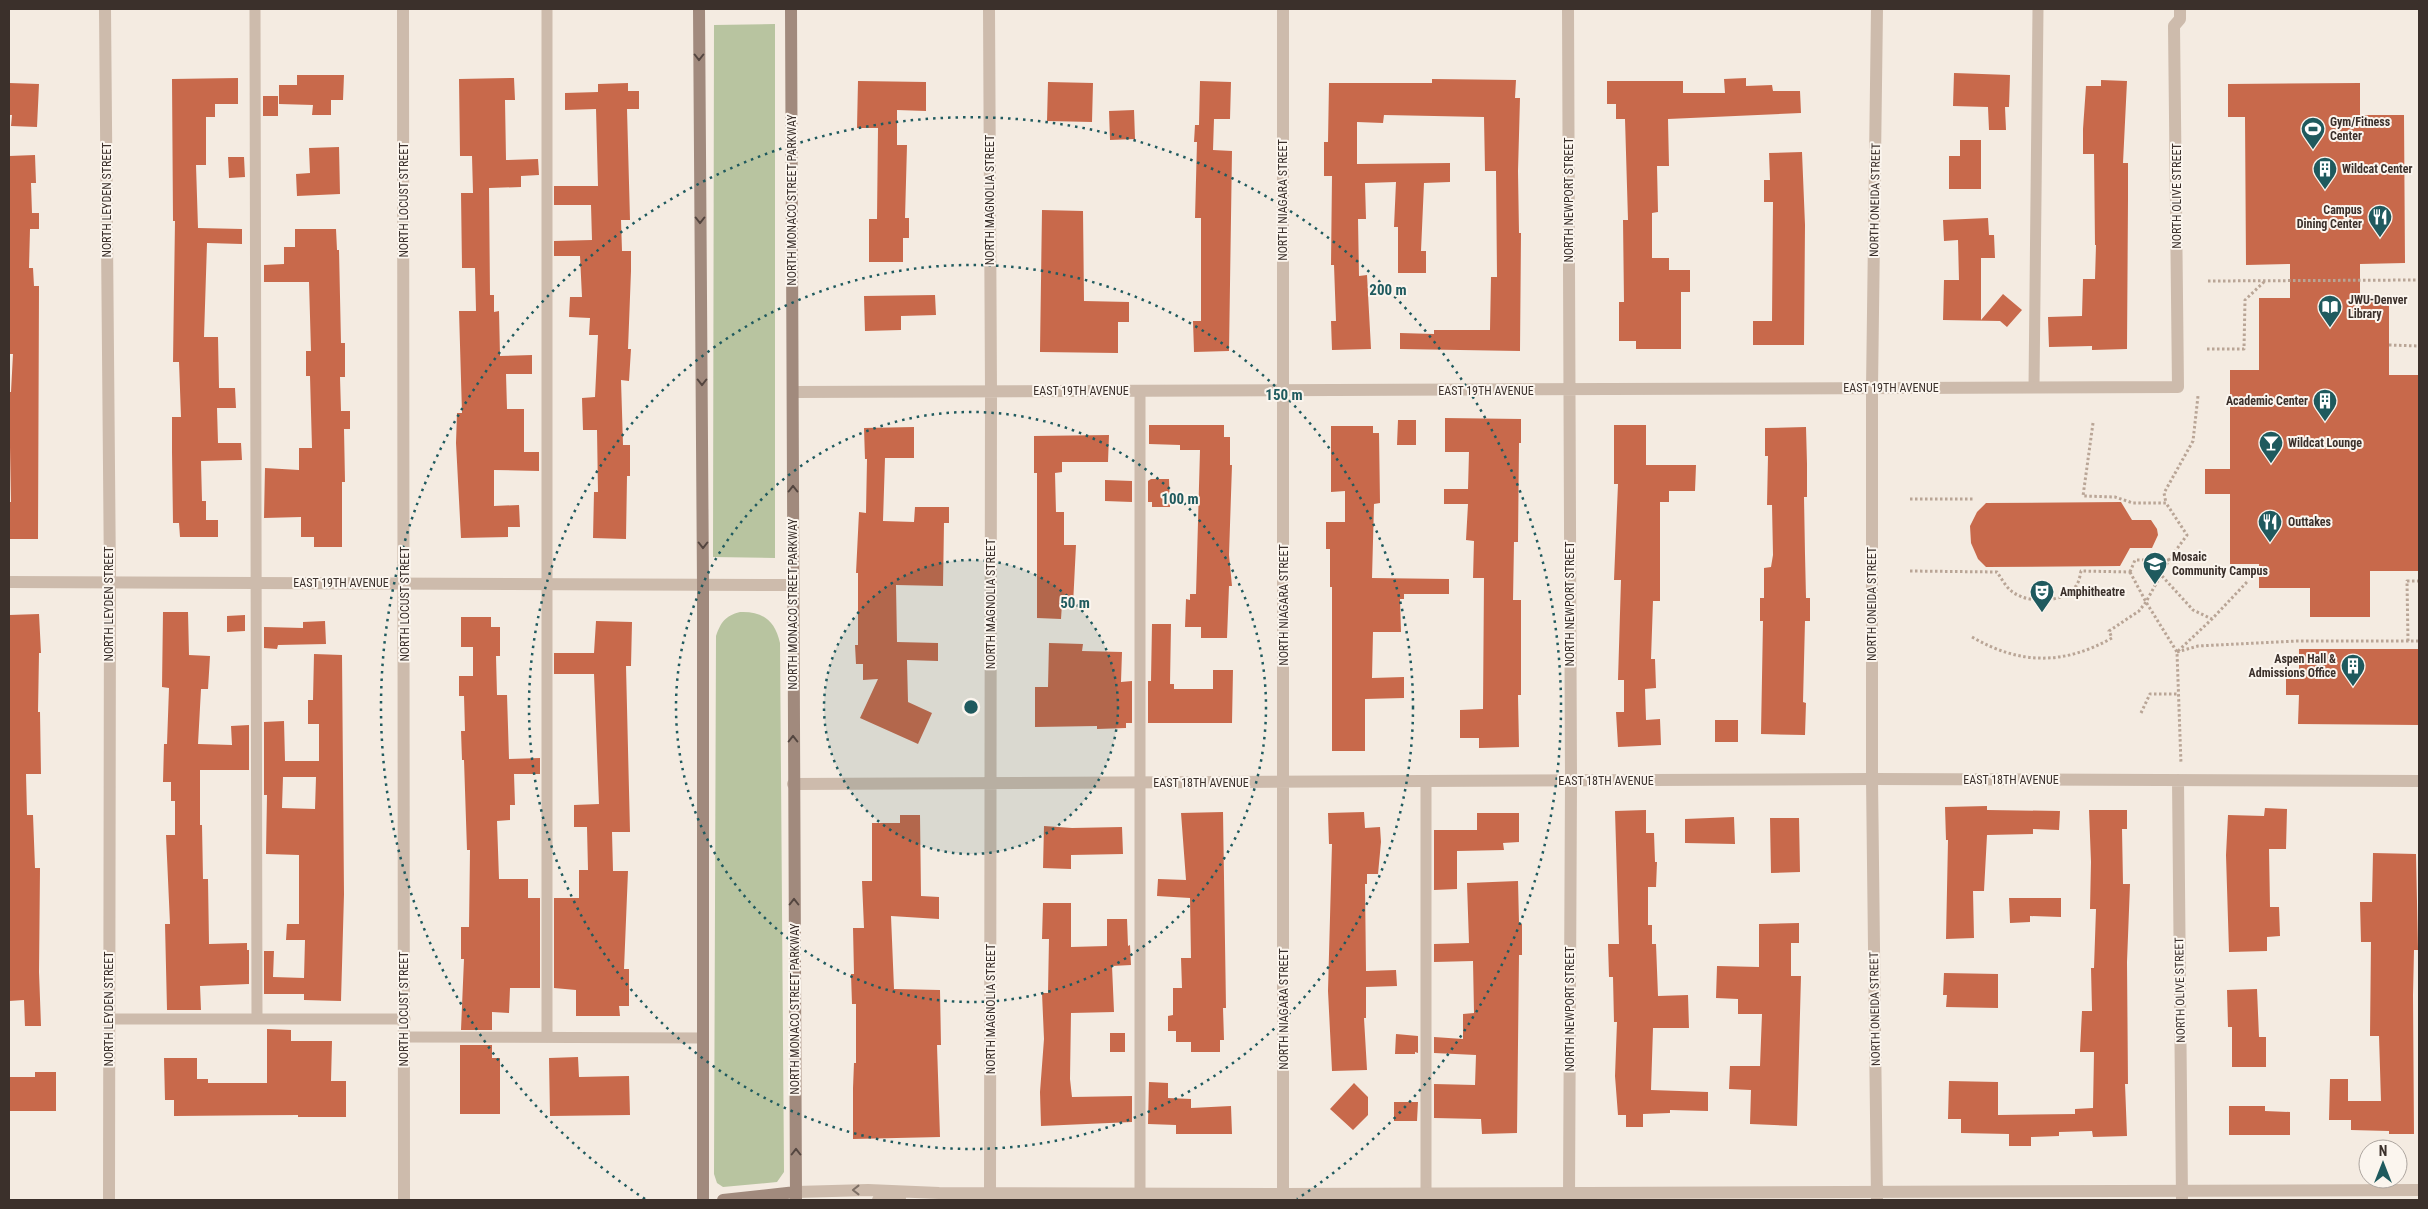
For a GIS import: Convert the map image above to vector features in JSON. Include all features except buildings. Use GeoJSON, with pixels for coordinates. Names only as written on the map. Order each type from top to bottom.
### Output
{"type":"FeatureCollection","features":[{"type":"Feature","properties":{"kind":"main road"},"geometry":{"type":"LineString","coordinates":[[699,9],[703,585],[703,1200]]}},
{"type":"Feature","properties":{"kind":"main road","name":"NORTH MONACO STREET PARKWAY"},"geometry":{"type":"LineString","coordinates":[[791,9],[796,1196]]}},
{"type":"Feature","properties":{"kind":"main road"},"geometry":{"type":"LineString","coordinates":[[723,1200],[796,1196]]}},
{"type":"Feature","properties":{"kind":"street","name":"NORTH LEYDEN STREET"},"geometry":{"type":"LineString","coordinates":[[105,9],[110,582],[109,1200]]}},
{"type":"Feature","properties":{"kind":"street","name":"NORTH LOCUST STREET"},"geometry":{"type":"LineString","coordinates":[[403,9],[405,583],[404,1200]]}},
{"type":"Feature","properties":{"kind":"street","name":"NORTH MAGNOLIA STREET"},"geometry":{"type":"LineString","coordinates":[[989,9],[992,391],[990,1197]]}},
{"type":"Feature","properties":{"kind":"street","name":"NORTH NIAGARA STREET"},"geometry":{"type":"LineString","coordinates":[[1283,9],[1283,1197]]}},
{"type":"Feature","properties":{"kind":"street","name":"NORTH NEWPORT STREET"},"geometry":{"type":"LineString","coordinates":[[1568,9],[1571,782],[1569,1196]]}},
{"type":"Feature","properties":{"kind":"street","name":"NORTH ONEIDA STREET"},"geometry":{"type":"LineString","coordinates":[[1877,9],[1872,388],[1872,780],[1877,1196]]}},
{"type":"Feature","properties":{"kind":"street","name":"NORTH OLIVE STREET"},"geometry":{"type":"LineString","coordinates":[[2178,387],[2174,26],[2180,19],[2180,9]]}},
{"type":"Feature","properties":{"kind":"street","name":"EAST 19TH AVENUE"},"geometry":{"type":"LineString","coordinates":[[793,392],[2178,387]]}},
{"type":"Feature","properties":{"kind":"street","name":"EAST 19TH AVENUE"},"geometry":{"type":"LineString","coordinates":[[9,582],[793,585]]}},
{"type":"Feature","properties":{"kind":"street","name":"EAST 18TH AVENUE"},"geometry":{"type":"LineString","coordinates":[[793,784],[1872,780],[2419,781]]}},
{"type":"Feature","properties":{"kind":"street","name":"NORTH OLIVE STREET"},"geometry":{"type":"LineString","coordinates":[[2178,780],[2182,1196]]}},
{"type":"Feature","properties":{"kind":"street"},"geometry":{"type":"LineString","coordinates":[[796,1196],[868,1190],[990,1197],[1283,1197],[1426,1193],[1569,1196],[2182,1196],[2419,1190]]}},
{"type":"Feature","properties":{"kind":"street"},"geometry":{"type":"LineString","coordinates":[[878,1200],[939,1193]]}},
{"type":"Feature","properties":{"kind":"lane"},"geometry":{"type":"LineString","coordinates":[[255,9],[257,1019]]}},
{"type":"Feature","properties":{"kind":"lane"},"geometry":{"type":"LineString","coordinates":[[547,9],[547,1036]]}},
{"type":"Feature","properties":{"kind":"lane"},"geometry":{"type":"LineString","coordinates":[[2034,387],[2038,9]]}},
{"type":"Feature","properties":{"kind":"lane"},"geometry":{"type":"LineString","coordinates":[[1140,391],[1140,1197]]}},
{"type":"Feature","properties":{"kind":"lane"},"geometry":{"type":"LineString","coordinates":[[1426,782],[1426,1193]]}},
{"type":"Feature","properties":{"kind":"lane"},"geometry":{"type":"LineString","coordinates":[[109,1019],[405,1020]]}},
{"type":"Feature","properties":{"kind":"lane"},"geometry":{"type":"LineString","coordinates":[[404,1037],[703,1038]]}},
{"type":"Feature","properties":{"kind":"path"},"geometry":{"type":"LineString","coordinates":[[2207,349],[2244,349],[2245,300],[2265,280]]}},
{"type":"Feature","properties":{"kind":"path"},"geometry":{"type":"LineString","coordinates":[[2208,281],[2419,280]]}},
{"type":"Feature","properties":{"kind":"path"},"geometry":{"type":"LineString","coordinates":[[2389,345],[2419,346]]}},
{"type":"Feature","properties":{"kind":"path"},"geometry":{"type":"LineString","coordinates":[[1972,637],[1998,650],[2016,656],[2032,658],[2066,657],[2082,653],[2112,638],[2109,632],[2139,611],[2162,576],[2169,560],[2187,535],[2166,503],[2164,493],[2193,441],[2198,396]]}},
{"type":"Feature","properties":{"kind":"path"},"geometry":{"type":"LineString","coordinates":[[2093,423],[2083,496],[2115,497],[2133,504],[2166,503]]}},
{"type":"Feature","properties":{"kind":"path"},"geometry":{"type":"LineString","coordinates":[[1910,499],[1974,499]]}},
{"type":"Feature","properties":{"kind":"path"},"geometry":{"type":"LineString","coordinates":[[2130,572],[2135,560],[2169,560]]}},
{"type":"Feature","properties":{"kind":"path"},"geometry":{"type":"LineString","coordinates":[[1910,571],[1997,572],[2006,586],[2014,593],[2034,600],[2058,597],[2067,593],[2077,585],[2081,571],[2130,572]]}},
{"type":"Feature","properties":{"kind":"path"},"geometry":{"type":"LineString","coordinates":[[2130,572],[2177,652],[2181,764]]}},
{"type":"Feature","properties":{"kind":"path"},"geometry":{"type":"LineString","coordinates":[[2162,576],[2193,610],[2212,619]]}},
{"type":"Feature","properties":{"kind":"path"},"geometry":{"type":"LineString","coordinates":[[2408,641],[2407,581],[2419,581]]}},
{"type":"Feature","properties":{"kind":"path"},"geometry":{"type":"LineString","coordinates":[[2177,652],[2247,582]]}},
{"type":"Feature","properties":{"kind":"path"},"geometry":{"type":"LineString","coordinates":[[2177,652],[2198,646],[2298,641],[2419,641]]}},
{"type":"Feature","properties":{"kind":"path"},"geometry":{"type":"LineString","coordinates":[[2141,713],[2150,694],[2179,694]]}},
{"type":"Feature","properties":{"kind":"green space"},"geometry":{"type":"Polygon","coordinates":[[[775,24],[775,558],[713,557],[714,25],[775,24]]]}},
{"type":"Feature","properties":{"kind":"green space"},"geometry":{"type":"Polygon","coordinates":[[[740,612],[755,613],[766,618],[775,628],[780,643],[784,1172],[777,1182],[723,1187],[717,1183],[714,1174],[716,636],[724,620],[740,612]]]}},
{"type":"Feature","properties":{"kind":"place","name":"Gym/Fitness Center"},"geometry":{"type":"Point","coordinates":[2313,150]}},
{"type":"Feature","properties":{"kind":"place","name":"Wildcat Center"},"geometry":{"type":"Point","coordinates":[2325,190]}},
{"type":"Feature","properties":{"kind":"place","name":"Campus Dining Center"},"geometry":{"type":"Point","coordinates":[2380,238]}},
{"type":"Feature","properties":{"kind":"place","name":"JWU-Denver Library"},"geometry":{"type":"Point","coordinates":[2330,328]}},
{"type":"Feature","properties":{"kind":"place","name":"Academic Center"},"geometry":{"type":"Point","coordinates":[2325,422]}},
{"type":"Feature","properties":{"kind":"place","name":"Wildcat Lounge"},"geometry":{"type":"Point","coordinates":[2271,464]}},
{"type":"Feature","properties":{"kind":"place","name":"Outtakes"},"geometry":{"type":"Point","coordinates":[2270,543]}},
{"type":"Feature","properties":{"kind":"place","name":"Mosaic Community Campus"},"geometry":{"type":"Point","coordinates":[2155,585]}},
{"type":"Feature","properties":{"kind":"place","name":"Amphitheatre"},"geometry":{"type":"Point","coordinates":[2042,613]}},
{"type":"Feature","properties":{"kind":"place","name":"Aspen Hall & Admissions Office"},"geometry":{"type":"Point","coordinates":[2353,687]}}]}
